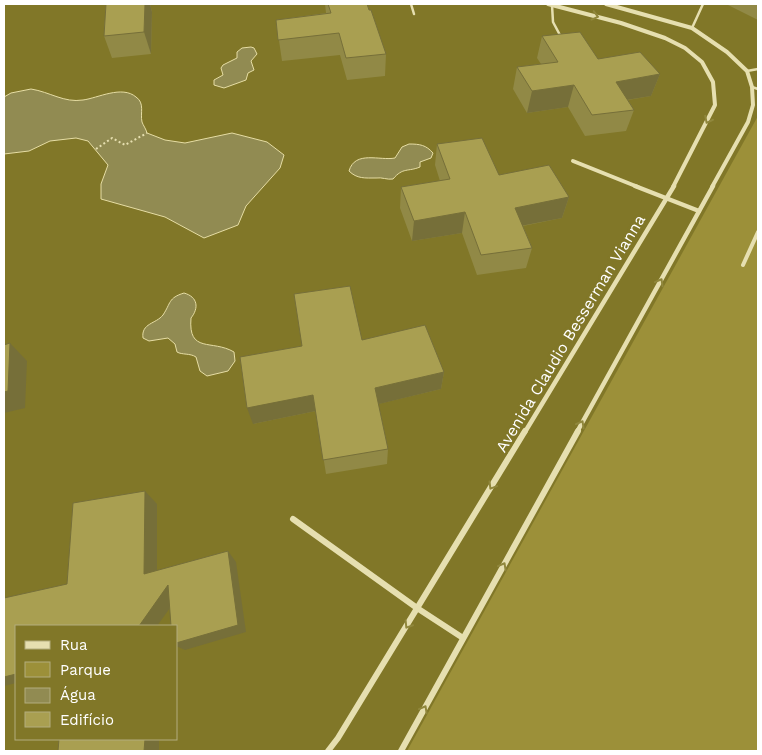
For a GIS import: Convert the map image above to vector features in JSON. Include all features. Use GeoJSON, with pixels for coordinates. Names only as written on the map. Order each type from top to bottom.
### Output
{"type":"FeatureCollection","features":[{"type":"Feature","properties":{"kind":"street","name":"Avenida Claudio Besserman Vianna"},"geometry":{"type":"LineString","coordinates":[[328,751],[338,738],[418,608],[666,198],[684,168],[716,105],[713,82],[702,62],[686,48],[666,38],[621,23],[550,4]]}},
{"type":"Feature","properties":{"kind":"street"},"geometry":{"type":"LineString","coordinates":[[401,751],[748,122],[753,105],[752,87],[747,71],[727,52],[692,28],[606,4]]}},
{"type":"Feature","properties":{"kind":"street"},"geometry":{"type":"LineString","coordinates":[[573,161],[699,211]]}},
{"type":"Feature","properties":{"kind":"street"},"geometry":{"type":"LineString","coordinates":[[293,519],[463,638]]}},
{"type":"Feature","properties":{"kind":"lane"},"geometry":{"type":"LineString","coordinates":[[411,4],[414,14]]}},
{"type":"Feature","properties":{"kind":"lane"},"geometry":{"type":"LineString","coordinates":[[550,4],[553,27],[564,42]]}},
{"type":"Feature","properties":{"kind":"lane"},"geometry":{"type":"LineString","coordinates":[[692,28],[703,4]]}},
{"type":"Feature","properties":{"kind":"lane"},"geometry":{"type":"LineString","coordinates":[[747,71],[758,69]]}},
{"type":"Feature","properties":{"kind":"lane"},"geometry":{"type":"LineString","coordinates":[[752,87],[758,89]]}},
{"type":"Feature","properties":{"kind":"lane"},"geometry":{"type":"LineString","coordinates":[[743,265],[758,232]]}},
{"type":"Feature","properties":{"kind":"path"},"geometry":{"type":"LineString","coordinates":[[96,149],[112,138],[125,146],[147,133]]}},
{"type":"Feature","properties":{"kind":"green space"},"geometry":{"type":"Polygon","coordinates":[[[758,116],[758,751],[407,751],[758,116]]]}},
{"type":"Feature","properties":{"kind":"water"},"geometry":{"type":"Polygon","coordinates":[[[242,48],[254,48],[257,54],[251,61],[254,70],[248,73],[246,80],[224,88],[214,85],[214,80],[223,75],[221,68],[223,65],[237,58],[237,52],[242,48]]]}},
{"type":"Feature","properties":{"kind":"water"},"geometry":{"type":"Polygon","coordinates":[[[31,89],[76,101],[110,93],[124,92],[139,99],[142,108],[142,122],[147,133],[165,140],[185,143],[232,133],[267,142],[284,155],[280,168],[246,206],[238,225],[204,238],[165,217],[101,199],[101,184],[108,165],[88,141],[76,138],[50,141],[29,151],[4,154],[4,97],[11,93],[31,89]]]}},
{"type":"Feature","properties":{"kind":"water"},"geometry":{"type":"Polygon","coordinates":[[[409,144],[428,148],[433,153],[431,158],[420,162],[420,167],[403,171],[393,179],[361,178],[349,171],[352,165],[362,158],[395,158],[402,147],[409,144]]]}},
{"type":"Feature","properties":{"kind":"water"},"geometry":{"type":"Polygon","coordinates":[[[184,293],[192,297],[196,303],[194,314],[191,318],[193,337],[203,344],[226,348],[234,352],[235,361],[228,371],[207,376],[200,371],[196,357],[177,352],[175,344],[168,338],[149,341],[143,338],[144,329],[163,315],[172,299],[184,293]]]}},
{"type":"Feature","properties":{"kind":"building"},"geometry":{"type":"Polygon","coordinates":[[[106,4],[145,4],[144,32],[104,36],[106,4]]]}},
{"type":"Feature","properties":{"kind":"building"},"geometry":{"type":"Polygon","coordinates":[[[328,4],[367,4],[369,10],[371,10],[386,54],[346,58],[339,33],[278,40],[276,20],[331,13],[328,4]]]}},
{"type":"Feature","properties":{"kind":"building"},"geometry":{"type":"Polygon","coordinates":[[[580,32],[598,59],[640,52],[660,74],[616,82],[634,110],[592,115],[574,85],[532,91],[517,67],[558,62],[542,36],[580,32]]]}},
{"type":"Feature","properties":{"kind":"building"},"geometry":{"type":"Polygon","coordinates":[[[482,138],[499,175],[549,165],[569,197],[515,208],[532,248],[481,255],[465,212],[414,221],[401,187],[450,179],[437,144],[482,138]]]}},
{"type":"Feature","properties":{"kind":"building"},"geometry":{"type":"Polygon","coordinates":[[[350,286],[362,340],[425,325],[444,372],[375,388],[388,449],[323,460],[313,395],[247,408],[240,357],[302,346],[294,294],[350,286]]]}},
{"type":"Feature","properties":{"kind":"building"},"geometry":{"type":"Polygon","coordinates":[[[10,343],[8,391],[4,392],[4,345],[10,343]]]}},
{"type":"Feature","properties":{"kind":"building"},"geometry":{"type":"Polygon","coordinates":[[[145,491],[144,574],[228,551],[238,625],[178,642],[178,625],[171,625],[168,585],[140,625],[15,625],[15,674],[4,677],[4,598],[67,584],[73,503],[145,491]]]}},
{"type":"Feature","properties":{"kind":"building"},"geometry":{"type":"Polygon","coordinates":[[[59,740],[145,740],[144,751],[58,751],[59,740]]]}}]}
